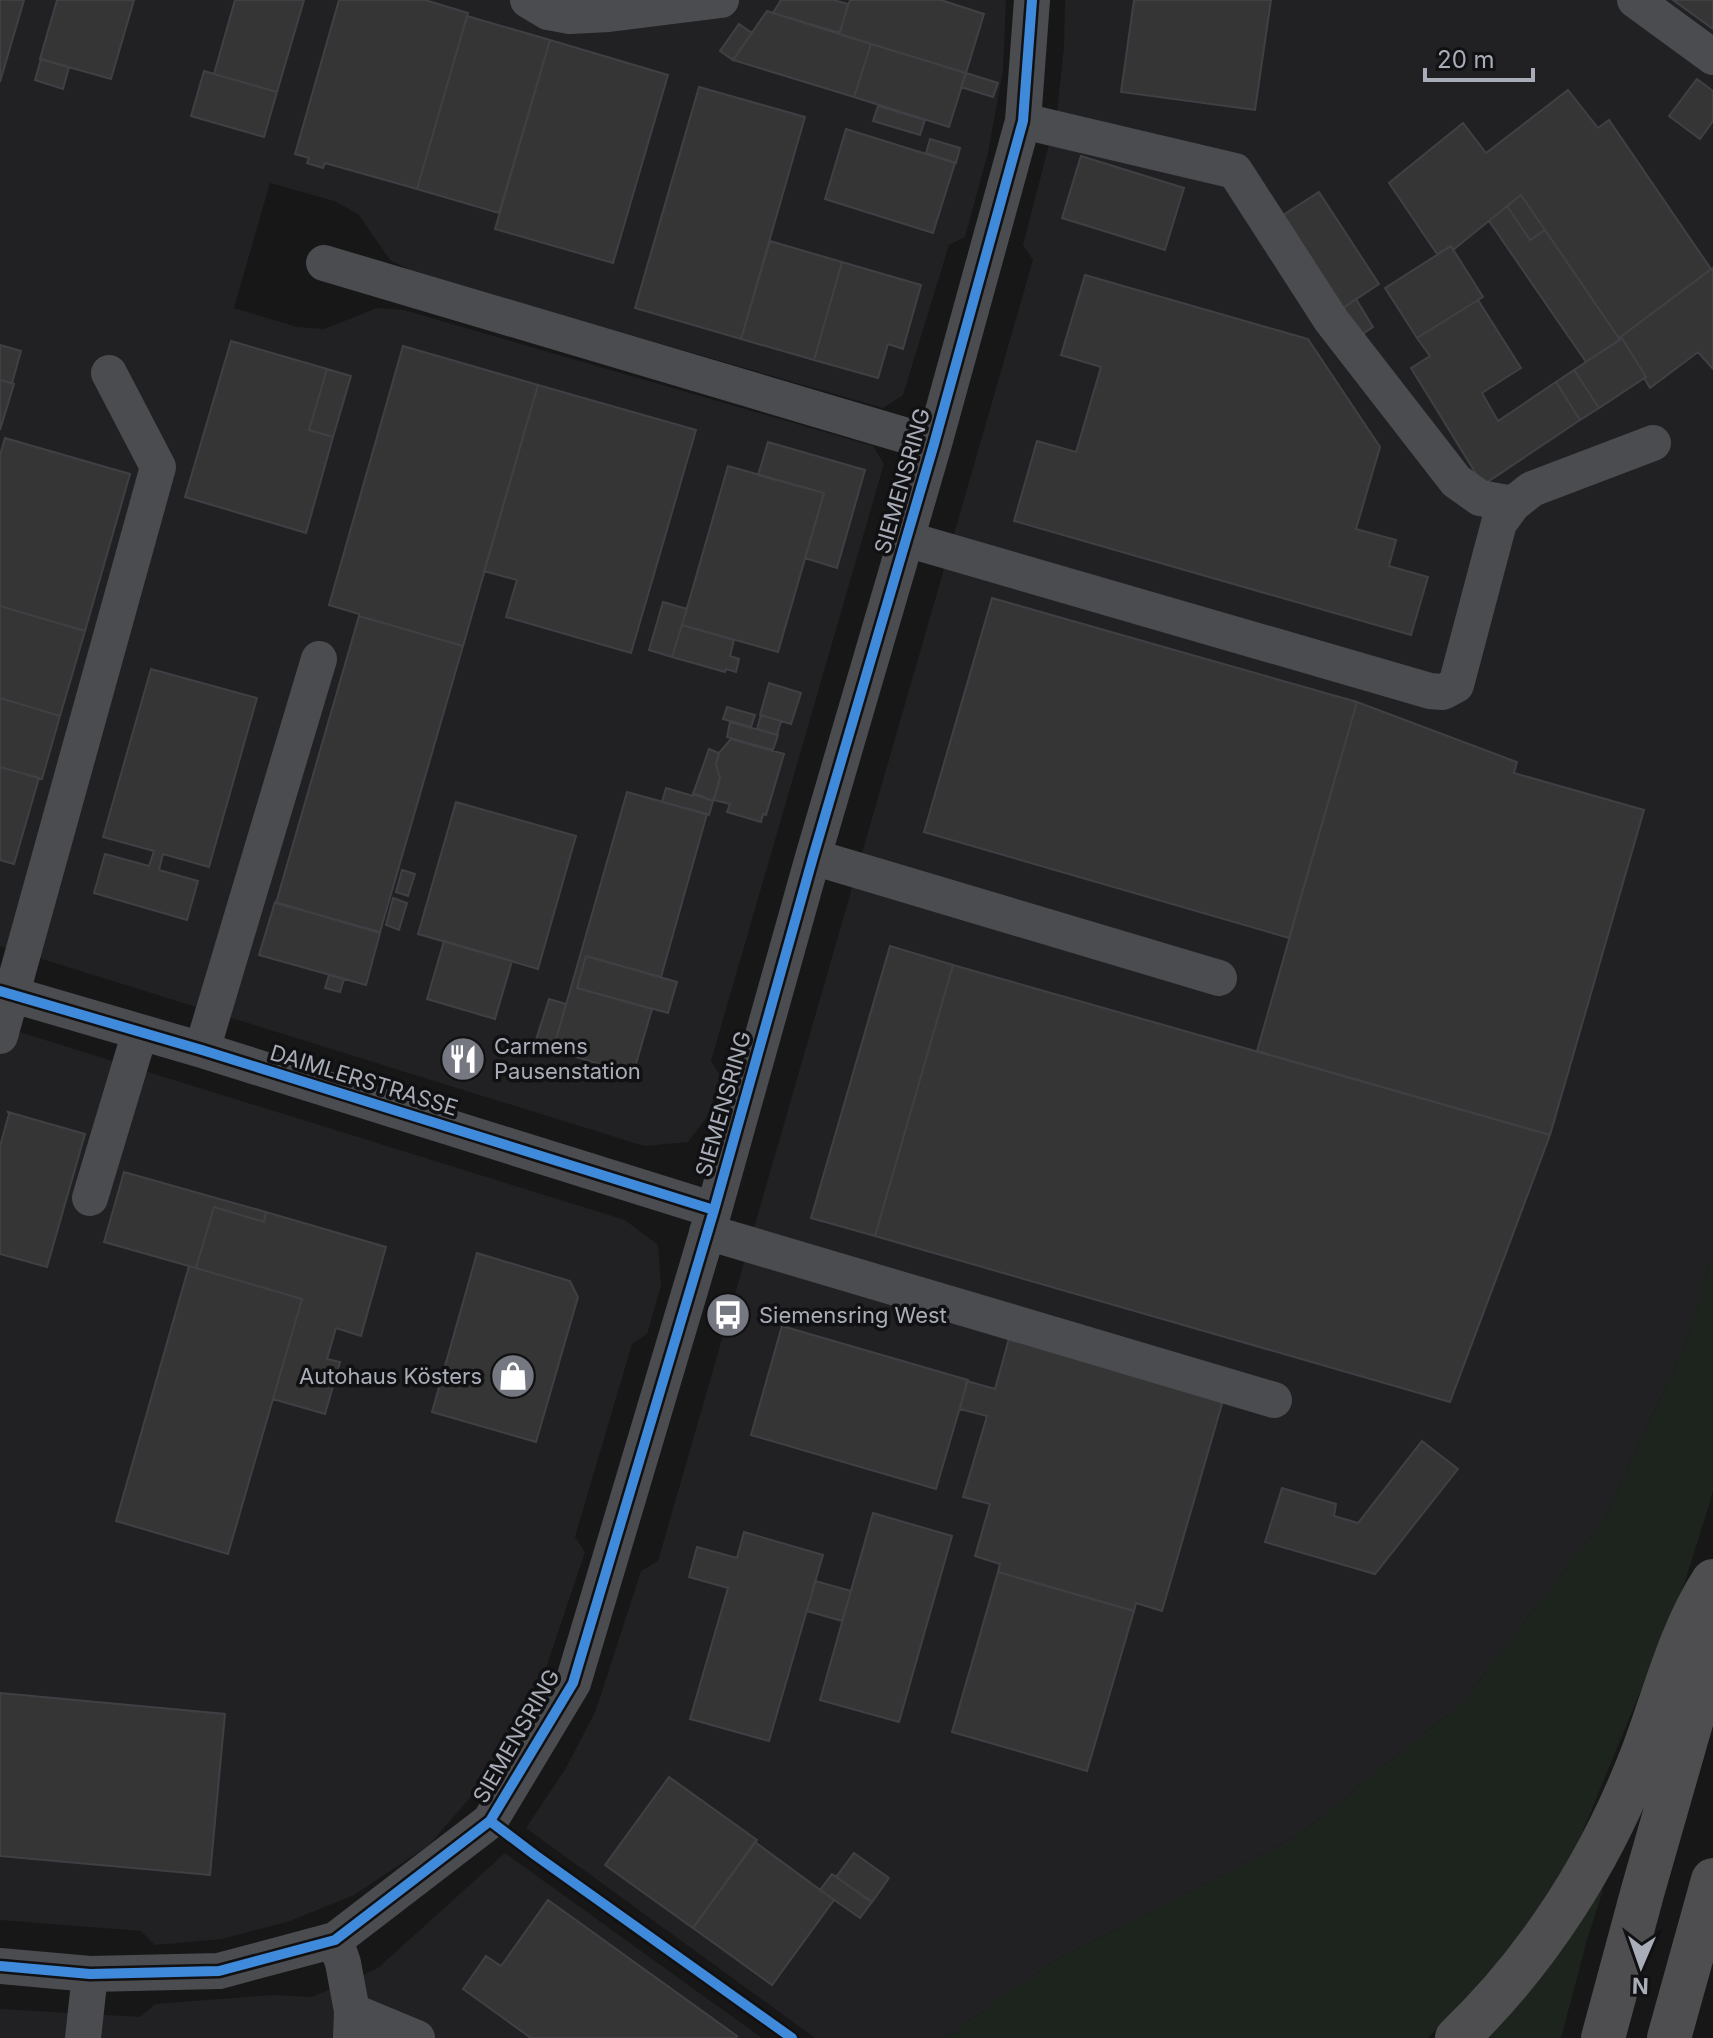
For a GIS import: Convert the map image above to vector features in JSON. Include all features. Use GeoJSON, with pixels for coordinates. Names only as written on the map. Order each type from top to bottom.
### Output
{"type":"FeatureCollection","features":[{"type":"Feature","properties":{"kind":"highway"},"geometry":{"type":"LineString","coordinates":[[1457,2038],[1515,1975],[1586,1874],[1623,1804],[1683,1641],[1713,1581]]}},
{"type":"Feature","properties":{"kind":"highway"},"geometry":{"type":"LineString","coordinates":[[1603,2038],[1713,1646]]}},
{"type":"Feature","properties":{"kind":"highway"},"geometry":{"type":"LineString","coordinates":[[1669,2038],[1713,1880]]}},
{"type":"Feature","properties":{"kind":"highway"},"geometry":{"type":"LineString","coordinates":[[1698,2038],[1713,1984]]}},
{"type":"Feature","properties":{"kind":"street"},"geometry":{"type":"LineString","coordinates":[[528,0],[548,12],[570,16],[721,0]]}},
{"type":"Feature","properties":{"kind":"street","name":"SIEMENSRING"},"geometry":{"type":"LineString","coordinates":[[0,1966],[90,1974],[219,1971],[335,1940],[490,1821],[573,1683],[711,1221],[934,444],[1023,121],[1032,0]]}},
{"type":"Feature","properties":{"kind":"street"},"geometry":{"type":"LineString","coordinates":[[1635,0],[1713,57]]}},
{"type":"Feature","properties":{"kind":"street"},"geometry":{"type":"LineString","coordinates":[[1023,121],[1235,171],[1331,320],[1456,481],[1480,498],[1513,504]]}},
{"type":"Feature","properties":{"kind":"street","name":"SIEMENSRING"},"geometry":{"type":"LineString","coordinates":[[324,263],[934,444]]}},
{"type":"Feature","properties":{"kind":"street"},"geometry":{"type":"LineString","coordinates":[[0,1036],[6,993],[158,467],[109,373]]}},
{"type":"Feature","properties":{"kind":"street"},"geometry":{"type":"LineString","coordinates":[[906,539],[1430,691],[1443,692],[1456,685],[1499,523],[1513,504],[1532,489],[1653,443]]}},
{"type":"Feature","properties":{"kind":"street"},"geometry":{"type":"LineString","coordinates":[[202,1050],[319,659]]}},
{"type":"Feature","properties":{"kind":"street"},"geometry":{"type":"LineString","coordinates":[[813,857],[1219,978]]}},
{"type":"Feature","properties":{"kind":"street","name":"DAIMLERSTRASSE"},"geometry":{"type":"LineString","coordinates":[[6,993],[202,1050],[711,1221],[1274,1400]]}},
{"type":"Feature","properties":{"kind":"street"},"geometry":{"type":"LineString","coordinates":[[90,1198],[140,1032]]}},
{"type":"Feature","properties":{"kind":"street"},"geometry":{"type":"LineString","coordinates":[[335,1940],[343,1963],[352,2024],[417,2038]]}},
{"type":"Feature","properties":{"kind":"street"},"geometry":{"type":"LineString","coordinates":[[83,2038],[90,1974]]}},
{"type":"Feature","properties":{"kind":"shaded area"},"geometry":{"type":"Polygon","coordinates":[[[0,0],[1006,0],[1003,71],[988,153],[965,237],[949,245],[903,395],[883,408],[416,273],[390,260],[358,214],[334,201],[270,183],[234,308],[297,327],[324,329],[377,308],[404,310],[873,446],[884,464],[711,1061],[721,1077],[710,1113],[688,1142],[644,1146],[0,946],[0,0]]]}},
{"type":"Feature","properties":{"kind":"shaded area"},"geometry":{"type":"Polygon","coordinates":[[[1065,0],[1713,0],[1713,1256],[1682,1352],[1605,1518],[1463,1702],[1299,1835],[1054,1961],[945,2038],[815,2038],[526,1828],[566,1768],[596,1710],[641,1571],[658,1561],[1033,260],[1023,245],[1057,114],[1065,0]]]}},
{"type":"Feature","properties":{"kind":"shaded area"},"geometry":{"type":"Polygon","coordinates":[[[0,1026],[625,1220],[658,1245],[661,1286],[647,1334],[632,1344],[575,1537],[585,1552],[544,1674],[515,1737],[489,1776],[429,1845],[354,1895],[290,1921],[222,1939],[155,1945],[141,1931],[0,1920],[0,1026]]]}},
{"type":"Feature","properties":{"kind":"shaded area"},"geometry":{"type":"Polygon","coordinates":[[[1713,1256],[1713,1492],[1683,1588],[1559,1889],[1470,1994],[1428,2038],[945,2038],[1054,1961],[1299,1835],[1463,1702],[1605,1518],[1682,1352],[1713,1256]]]}},
{"type":"Feature","properties":{"kind":"shaded area"},"geometry":{"type":"Polygon","coordinates":[[[505,1853],[762,2038],[0,2038],[0,2009],[140,2017],[155,2004],[273,1995],[312,1997],[378,1968],[505,1853]]]}},
{"type":"Feature","properties":{"kind":"shaded area"},"geometry":{"type":"Polygon","coordinates":[[[1599,1887],[1603,1890],[1561,2038],[1470,2038],[1599,1887]]]}},
{"type":"Feature","properties":{"kind":"building"},"geometry":{"type":"Polygon","coordinates":[[[0,0],[24,0],[0,82],[0,0]]]}},
{"type":"Feature","properties":{"kind":"building"},"geometry":{"type":"Polygon","coordinates":[[[57,0],[134,0],[111,79],[40,59],[57,0]]]}},
{"type":"Feature","properties":{"kind":"building"},"geometry":{"type":"Polygon","coordinates":[[[235,0],[304,0],[277,92],[214,74],[235,0]]]}},
{"type":"Feature","properties":{"kind":"building"},"geometry":{"type":"Polygon","coordinates":[[[339,0],[425,0],[468,13],[417,189],[325,163],[323,168],[307,163],[309,158],[295,154],[339,0]]]}},
{"type":"Feature","properties":{"kind":"building"},"geometry":{"type":"Polygon","coordinates":[[[781,0],[833,0],[848,4],[840,33],[773,13],[781,0]]]}},
{"type":"Feature","properties":{"kind":"building"},"geometry":{"type":"Polygon","coordinates":[[[850,0],[941,0],[984,14],[966,73],[839,34],[850,0]]]}},
{"type":"Feature","properties":{"kind":"building"},"geometry":{"type":"Polygon","coordinates":[[[1134,0],[1271,0],[1255,110],[1121,92],[1134,0]]]}},
{"type":"Feature","properties":{"kind":"building"},"geometry":{"type":"Polygon","coordinates":[[[1673,0],[1713,0],[1713,29],[1673,0]]]}},
{"type":"Feature","properties":{"kind":"building"},"geometry":{"type":"Polygon","coordinates":[[[767,11],[871,44],[854,97],[733,60],[767,11]]]}},
{"type":"Feature","properties":{"kind":"building"},"geometry":{"type":"Polygon","coordinates":[[[467,16],[550,40],[499,213],[417,189],[467,16]]]}},
{"type":"Feature","properties":{"kind":"building"},"geometry":{"type":"Polygon","coordinates":[[[739,24],[752,33],[733,60],[720,51],[739,24]]]}},
{"type":"Feature","properties":{"kind":"building"},"geometry":{"type":"Polygon","coordinates":[[[550,40],[668,75],[613,263],[495,229],[550,40]]]}},
{"type":"Feature","properties":{"kind":"building"},"geometry":{"type":"Polygon","coordinates":[[[871,44],[966,73],[949,127],[854,97],[871,44]]]}},
{"type":"Feature","properties":{"kind":"building"},"geometry":{"type":"Polygon","coordinates":[[[41,59],[69,67],[63,89],[35,80],[41,59]]]}},
{"type":"Feature","properties":{"kind":"building"},"geometry":{"type":"Polygon","coordinates":[[[204,71],[277,92],[264,137],[191,116],[204,71]]]}},
{"type":"Feature","properties":{"kind":"building"},"geometry":{"type":"Polygon","coordinates":[[[966,73],[998,83],[993,97],[961,87],[966,73]]]}},
{"type":"Feature","properties":{"kind":"building"},"geometry":{"type":"Polygon","coordinates":[[[1697,79],[1713,91],[1713,121],[1700,139],[1669,116],[1697,79]]]}},
{"type":"Feature","properties":{"kind":"building"},"geometry":{"type":"Polygon","coordinates":[[[699,87],[805,117],[741,339],[635,308],[699,87]]]}},
{"type":"Feature","properties":{"kind":"building"},"geometry":{"type":"Polygon","coordinates":[[[1568,90],[1598,128],[1609,120],[1711,269],[1619,338],[1521,195],[1453,250],[1451,246],[1437,254],[1389,183],[1463,123],[1486,153],[1568,90]]]}},
{"type":"Feature","properties":{"kind":"building"},"geometry":{"type":"Polygon","coordinates":[[[878,106],[925,120],[920,135],[873,121],[878,106]]]}},
{"type":"Feature","properties":{"kind":"building"},"geometry":{"type":"Polygon","coordinates":[[[846,129],[955,163],[933,233],[825,199],[846,129]]]}},
{"type":"Feature","properties":{"kind":"building"},"geometry":{"type":"Polygon","coordinates":[[[930,139],[960,148],[956,163],[926,153],[930,139]]]}},
{"type":"Feature","properties":{"kind":"building"},"geometry":{"type":"Polygon","coordinates":[[[1081,156],[1184,188],[1165,250],[1062,218],[1081,156]]]}},
{"type":"Feature","properties":{"kind":"building"},"geometry":{"type":"Polygon","coordinates":[[[1319,192],[1379,284],[1343,308],[1283,215],[1319,192]]]}},
{"type":"Feature","properties":{"kind":"building"},"geometry":{"type":"Polygon","coordinates":[[[1521,195],[1545,230],[1530,240],[1507,206],[1521,195]]]}},
{"type":"Feature","properties":{"kind":"building"},"geometry":{"type":"Polygon","coordinates":[[[1507,206],[1530,240],[1545,230],[1620,340],[1586,362],[1489,221],[1507,206]]]}},
{"type":"Feature","properties":{"kind":"building"},"geometry":{"type":"Polygon","coordinates":[[[770,241],[842,262],[814,360],[741,339],[770,241]]]}},
{"type":"Feature","properties":{"kind":"building"},"geometry":{"type":"Polygon","coordinates":[[[1451,246],[1483,297],[1417,338],[1385,288],[1451,246]]]}},
{"type":"Feature","properties":{"kind":"building"},"geometry":{"type":"Polygon","coordinates":[[[842,262],[921,285],[903,349],[888,344],[878,378],[814,360],[842,262]]]}},
{"type":"Feature","properties":{"kind":"building"},"geometry":{"type":"Polygon","coordinates":[[[1713,268],[1713,369],[1698,352],[1650,388],[1622,338],[1619,338],[1713,268]]]}},
{"type":"Feature","properties":{"kind":"building"},"geometry":{"type":"Polygon","coordinates":[[[1085,275],[1308,339],[1380,447],[1356,529],[1396,540],[1389,566],[1428,577],[1411,635],[1014,521],[1037,441],[1076,452],[1101,367],[1061,355],[1085,275]]]}},
{"type":"Feature","properties":{"kind":"building"},"geometry":{"type":"Polygon","coordinates":[[[1356,299],[1373,327],[1361,335],[1343,308],[1356,299]]]}},
{"type":"Feature","properties":{"kind":"building"},"geometry":{"type":"Polygon","coordinates":[[[1478,300],[1521,368],[1482,393],[1498,421],[1556,382],[1580,420],[1483,485],[1411,368],[1430,356],[1417,338],[1478,300]]]}},
{"type":"Feature","properties":{"kind":"building"},"geometry":{"type":"Polygon","coordinates":[[[1622,338],[1646,377],[1599,408],[1574,370],[1622,338]]]}},
{"type":"Feature","properties":{"kind":"building"},"geometry":{"type":"Polygon","coordinates":[[[231,341],[327,369],[309,430],[333,437],[306,533],[185,497],[231,341]]]}},
{"type":"Feature","properties":{"kind":"building"},"geometry":{"type":"Polygon","coordinates":[[[0,345],[21,351],[12,383],[0,380],[0,345]]]}},
{"type":"Feature","properties":{"kind":"building"},"geometry":{"type":"Polygon","coordinates":[[[403,346],[538,385],[463,646],[329,605],[403,346]]]}},
{"type":"Feature","properties":{"kind":"building"},"geometry":{"type":"Polygon","coordinates":[[[327,369],[351,376],[333,437],[309,430],[327,369]]]}},
{"type":"Feature","properties":{"kind":"building"},"geometry":{"type":"Polygon","coordinates":[[[1574,370],[1599,408],[1580,420],[1556,382],[1574,370]]]}},
{"type":"Feature","properties":{"kind":"building"},"geometry":{"type":"Polygon","coordinates":[[[0,380],[14,384],[0,430],[0,380]]]}},
{"type":"Feature","properties":{"kind":"building"},"geometry":{"type":"Polygon","coordinates":[[[538,385],[696,430],[631,653],[506,617],[517,580],[484,571],[538,385]]]}},
{"type":"Feature","properties":{"kind":"building"},"geometry":{"type":"Polygon","coordinates":[[[5,438],[130,474],[85,631],[0,606],[0,455],[5,438]]]}},
{"type":"Feature","properties":{"kind":"building"},"geometry":{"type":"Polygon","coordinates":[[[768,442],[865,470],[837,568],[805,558],[824,493],[758,475],[768,442]]]}},
{"type":"Feature","properties":{"kind":"building"},"geometry":{"type":"Polygon","coordinates":[[[728,466],[824,493],[778,652],[682,625],[728,466]]]}},
{"type":"Feature","properties":{"kind":"building"},"geometry":{"type":"Polygon","coordinates":[[[992,598],[1357,702],[1289,938],[924,832],[992,598]]]}},
{"type":"Feature","properties":{"kind":"building"},"geometry":{"type":"Polygon","coordinates":[[[663,602],[687,609],[672,657],[649,650],[663,602]]]}},
{"type":"Feature","properties":{"kind":"building"},"geometry":{"type":"Polygon","coordinates":[[[0,606],[85,631],[60,716],[0,698],[0,606]]]}},
{"type":"Feature","properties":{"kind":"building"},"geometry":{"type":"Polygon","coordinates":[[[359,616],[463,646],[380,932],[276,903],[359,616]]]}},
{"type":"Feature","properties":{"kind":"building"},"geometry":{"type":"Polygon","coordinates":[[[682,625],[734,640],[730,656],[739,659],[736,672],[726,669],[725,672],[672,657],[682,625]]]}},
{"type":"Feature","properties":{"kind":"building"},"geometry":{"type":"Polygon","coordinates":[[[151,669],[257,698],[209,867],[163,854],[159,870],[198,881],[187,920],[94,893],[105,854],[149,866],[154,851],[103,837],[151,669]]]}},
{"type":"Feature","properties":{"kind":"building"},"geometry":{"type":"Polygon","coordinates":[[[769,683],[801,693],[791,724],[760,715],[769,683]]]}},
{"type":"Feature","properties":{"kind":"building"},"geometry":{"type":"Polygon","coordinates":[[[0,698],[60,716],[42,779],[0,767],[0,698]]]}},
{"type":"Feature","properties":{"kind":"building"},"geometry":{"type":"Polygon","coordinates":[[[1357,702],[1517,762],[1514,773],[1644,810],[1550,1135],[1257,1051],[1357,702]]]}},
{"type":"Feature","properties":{"kind":"building"},"geometry":{"type":"Polygon","coordinates":[[[727,707],[755,715],[751,727],[723,719],[727,707]]]}},
{"type":"Feature","properties":{"kind":"building"},"geometry":{"type":"Polygon","coordinates":[[[761,715],[781,721],[777,735],[757,729],[761,715]]]}},
{"type":"Feature","properties":{"kind":"building"},"geometry":{"type":"Polygon","coordinates":[[[730,722],[778,735],[773,750],[727,737],[730,722]]]}},
{"type":"Feature","properties":{"kind":"building"},"geometry":{"type":"Polygon","coordinates":[[[731,739],[784,754],[766,815],[763,814],[761,822],[727,812],[730,804],[714,800],[720,778],[716,765],[719,753],[731,739]]]}},
{"type":"Feature","properties":{"kind":"building"},"geometry":{"type":"Polygon","coordinates":[[[709,749],[719,753],[716,765],[720,778],[713,801],[693,794],[709,749]]]}},
{"type":"Feature","properties":{"kind":"building"},"geometry":{"type":"Polygon","coordinates":[[[0,767],[39,778],[14,864],[0,860],[0,767]]]}},
{"type":"Feature","properties":{"kind":"building"},"geometry":{"type":"Polygon","coordinates":[[[666,788],[713,801],[709,815],[662,802],[666,788]]]}},
{"type":"Feature","properties":{"kind":"building"},"geometry":{"type":"Polygon","coordinates":[[[627,792],[707,814],[661,977],[586,956],[577,988],[652,1009],[633,1074],[553,1050],[627,792]]]}},
{"type":"Feature","properties":{"kind":"building"},"geometry":{"type":"Polygon","coordinates":[[[456,802],[576,836],[538,969],[418,934],[456,802]]]}},
{"type":"Feature","properties":{"kind":"building"},"geometry":{"type":"Polygon","coordinates":[[[402,870],[415,874],[408,896],[396,892],[402,870]]]}},
{"type":"Feature","properties":{"kind":"building"},"geometry":{"type":"Polygon","coordinates":[[[393,898],[407,903],[399,930],[386,925],[393,898]]]}},
{"type":"Feature","properties":{"kind":"building"},"geometry":{"type":"Polygon","coordinates":[[[275,902],[380,933],[366,985],[259,955],[275,902]]]}},
{"type":"Feature","properties":{"kind":"building"},"geometry":{"type":"Polygon","coordinates":[[[444,941],[512,961],[495,1019],[427,999],[444,941]]]}},
{"type":"Feature","properties":{"kind":"building"},"geometry":{"type":"Polygon","coordinates":[[[890,946],[953,965],[875,1236],[811,1218],[890,946]]]}},
{"type":"Feature","properties":{"kind":"building"},"geometry":{"type":"Polygon","coordinates":[[[586,956],[677,982],[668,1013],[577,988],[586,956]]]}},
{"type":"Feature","properties":{"kind":"building"},"geometry":{"type":"Polygon","coordinates":[[[953,965],[1550,1135],[1450,1402],[875,1236],[953,965]]]}},
{"type":"Feature","properties":{"kind":"building"},"geometry":{"type":"Polygon","coordinates":[[[329,975],[344,979],[340,992],[325,988],[329,975]]]}},
{"type":"Feature","properties":{"kind":"building"},"geometry":{"type":"Polygon","coordinates":[[[549,999],[566,1004],[553,1050],[534,1046],[549,999]]]}},
{"type":"Feature","properties":{"kind":"building"},"geometry":{"type":"Polygon","coordinates":[[[8,1112],[85,1134],[47,1267],[0,1254],[0,1146],[8,1112]]]}},
{"type":"Feature","properties":{"kind":"building"},"geometry":{"type":"Polygon","coordinates":[[[124,1172],[266,1212],[264,1222],[214,1207],[196,1268],[104,1242],[124,1172]]]}},
{"type":"Feature","properties":{"kind":"building"},"geometry":{"type":"Polygon","coordinates":[[[214,1207],[264,1222],[266,1212],[386,1247],[361,1336],[336,1328],[327,1359],[340,1362],[325,1414],[273,1399],[302,1299],[196,1268],[214,1207]]]}},
{"type":"Feature","properties":{"kind":"building"},"geometry":{"type":"Polygon","coordinates":[[[477,1253],[570,1281],[578,1297],[536,1442],[432,1412],[477,1253]]]}},
{"type":"Feature","properties":{"kind":"building"},"geometry":{"type":"Polygon","coordinates":[[[189,1266],[302,1299],[228,1554],[116,1521],[189,1266]]]}},
{"type":"Feature","properties":{"kind":"building"},"geometry":{"type":"Polygon","coordinates":[[[782,1326],[968,1380],[936,1489],[751,1435],[782,1326]]]}},
{"type":"Feature","properties":{"kind":"building"},"geometry":{"type":"Polygon","coordinates":[[[1010,1335],[1224,1397],[1162,1611],[1136,1603],[1134,1611],[998,1572],[1000,1564],[975,1556],[990,1504],[963,1497],[987,1416],[960,1409],[967,1381],[995,1389],[1010,1335]]]}},
{"type":"Feature","properties":{"kind":"building"},"geometry":{"type":"Polygon","coordinates":[[[1422,1441],[1458,1469],[1375,1574],[1265,1542],[1282,1488],[1336,1504],[1334,1516],[1358,1523],[1422,1441]]]}},
{"type":"Feature","properties":{"kind":"building"},"geometry":{"type":"Polygon","coordinates":[[[873,1513],[952,1536],[899,1722],[820,1700],[873,1513]]]}},
{"type":"Feature","properties":{"kind":"building"},"geometry":{"type":"Polygon","coordinates":[[[744,1532],[823,1555],[769,1741],[690,1719],[728,1588],[689,1577],[697,1547],[737,1558],[744,1532]]]}},
{"type":"Feature","properties":{"kind":"building"},"geometry":{"type":"Polygon","coordinates":[[[998,1572],[1134,1611],[1087,1771],[952,1732],[998,1572]]]}},
{"type":"Feature","properties":{"kind":"building"},"geometry":{"type":"Polygon","coordinates":[[[815,1581],[851,1591],[842,1621],[807,1611],[815,1581]]]}},
{"type":"Feature","properties":{"kind":"building"},"geometry":{"type":"Polygon","coordinates":[[[0,1693],[225,1714],[210,1875],[0,1856],[0,1693]]]}},
{"type":"Feature","properties":{"kind":"building"},"geometry":{"type":"Polygon","coordinates":[[[669,1777],[757,1840],[693,1928],[605,1865],[669,1777]]]}},
{"type":"Feature","properties":{"kind":"building"},"geometry":{"type":"Polygon","coordinates":[[[755,1842],[834,1900],[772,1985],[693,1928],[755,1842]]]}},
{"type":"Feature","properties":{"kind":"building"},"geometry":{"type":"Polygon","coordinates":[[[854,1853],[889,1878],[872,1902],[836,1877],[854,1853]]]}},
{"type":"Feature","properties":{"kind":"building"},"geometry":{"type":"Polygon","coordinates":[[[832,1874],[872,1902],[860,1918],[820,1890],[832,1874]]]}},
{"type":"Feature","properties":{"kind":"building"},"geometry":{"type":"Polygon","coordinates":[[[548,1900],[736,2038],[531,2038],[463,1989],[486,1956],[501,1966],[548,1900]]]}},
{"type":"Feature","properties":{"kind":"cycle path"},"geometry":{"type":"LineString","coordinates":[[0,1966],[90,1974],[219,1971],[335,1940],[490,1821],[573,1683],[714,1210],[934,444],[1023,121],[1032,0]]}},
{"type":"Feature","properties":{"kind":"cycle path"},"geometry":{"type":"LineString","coordinates":[[0,991],[202,1050],[714,1210]]}},
{"type":"Feature","properties":{"kind":"cycle path"},"geometry":{"type":"LineString","coordinates":[[490,1821],[792,2038]]}},
{"type":"Feature","properties":{"kind":"place","name":"Carmens Pausenstation"},"geometry":{"type":"Point","coordinates":[463,1059]}},
{"type":"Feature","properties":{"kind":"place","name":"Siemensring West"},"geometry":{"type":"Point","coordinates":[728,1315]}},
{"type":"Feature","properties":{"kind":"place","name":"Autohaus Kösters"},"geometry":{"type":"Point","coordinates":[513,1376]}}]}
